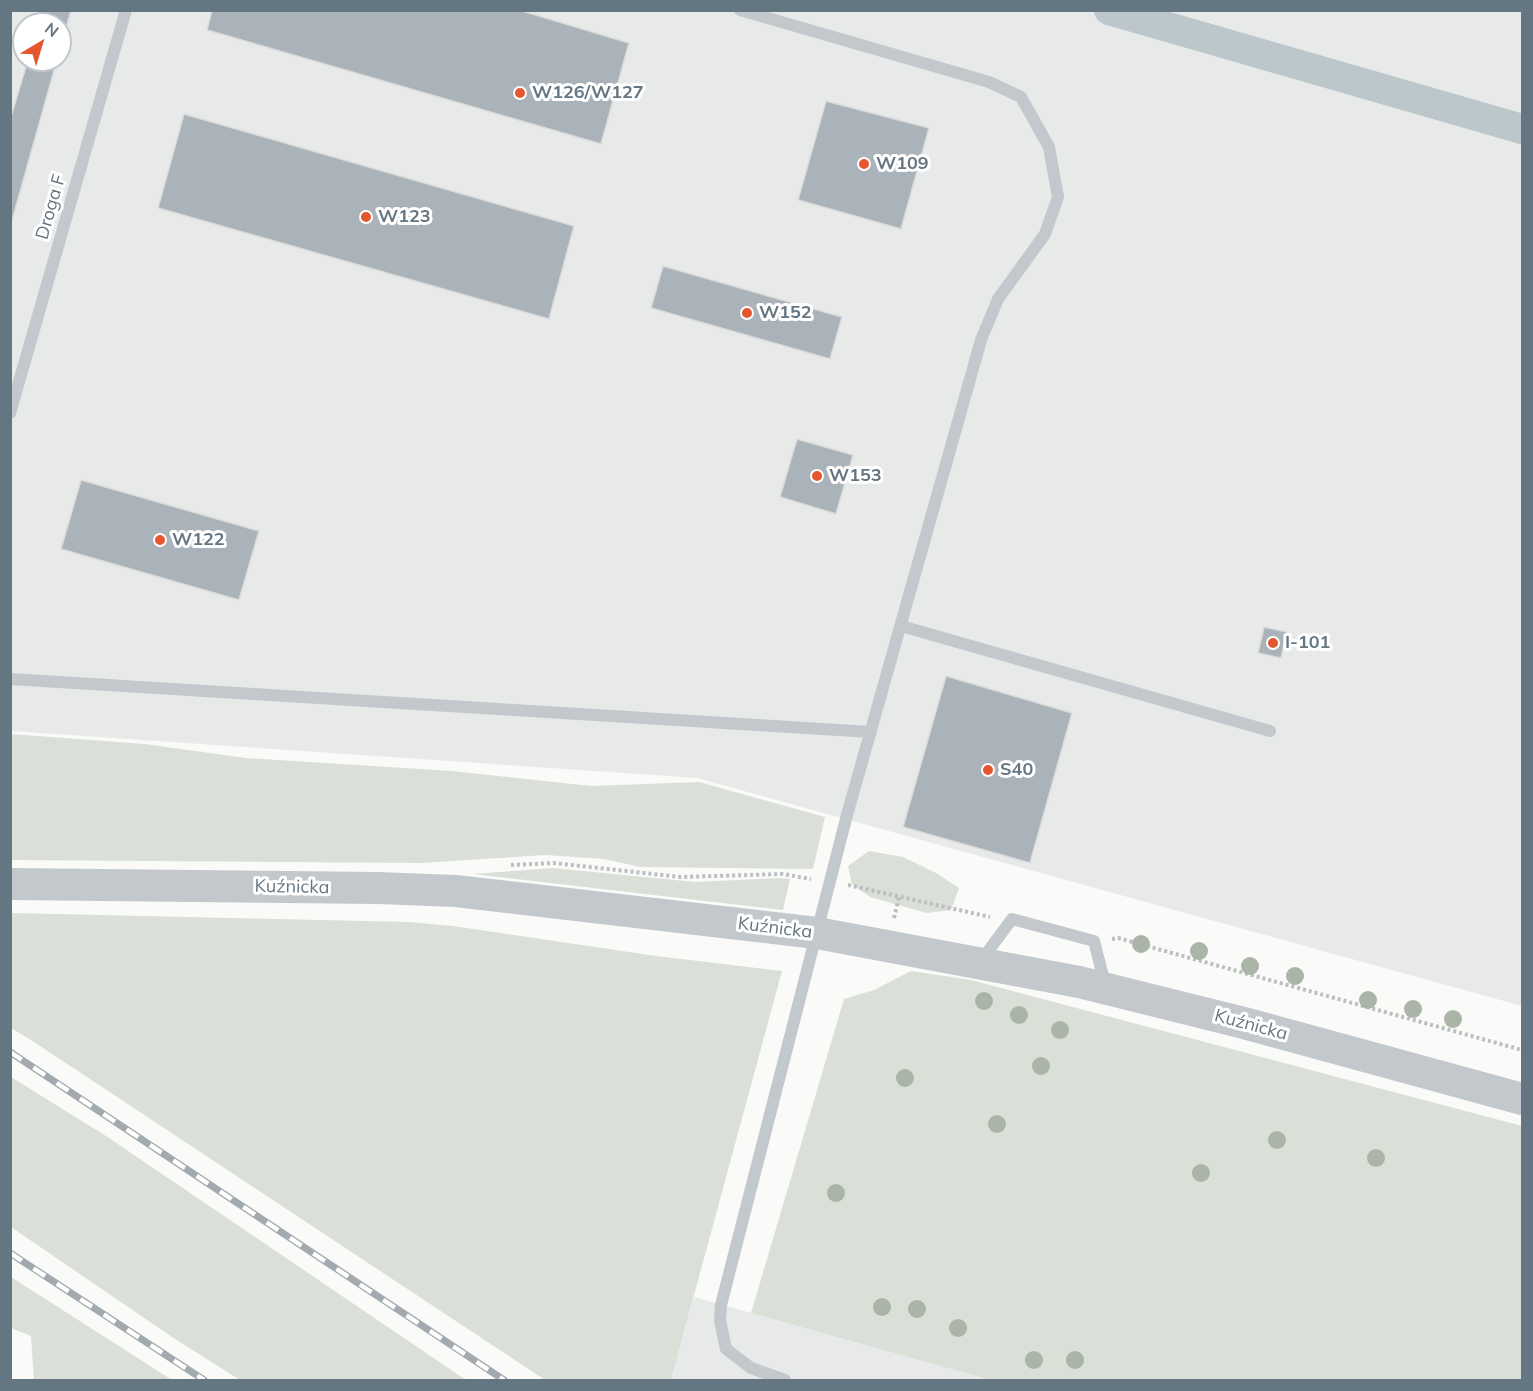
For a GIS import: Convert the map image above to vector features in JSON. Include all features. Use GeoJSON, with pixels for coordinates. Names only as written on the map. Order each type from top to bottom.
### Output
{"type":"FeatureCollection","features":[{"type":"Feature","properties":{"kind":"street","name":"Kuźnicka"},"geometry":{"type":"LineString","coordinates":[[10,884],[456,891],[817,933],[1107,989],[1244,1023],[1522,1099]]}},
{"type":"Feature","properties":{"kind":"lane","name":"Droga F"},"geometry":{"type":"LineString","coordinates":[[10,413],[126,10]]}},
{"type":"Feature","properties":{"kind":"lane"},"geometry":{"type":"LineString","coordinates":[[740,10],[989,82],[1021,97],[1049,147],[1058,197],[1045,234],[998,300],[981,340],[871,732],[721,1305],[720,1320],[726,1349],[751,1368],[785,1380]]}},
{"type":"Feature","properties":{"kind":"lane"},"geometry":{"type":"LineString","coordinates":[[901,626],[1270,731]]}},
{"type":"Feature","properties":{"kind":"lane"},"geometry":{"type":"LineString","coordinates":[[10,679],[871,732]]}},
{"type":"Feature","properties":{"kind":"lane"},"geometry":{"type":"LineString","coordinates":[[978,963],[1012,919],[1094,941],[1107,989]]}},
{"type":"Feature","properties":{"kind":"path"},"geometry":{"type":"LineString","coordinates":[[1094,941],[1118,938],[1522,1050]]}},
{"type":"Feature","properties":{"kind":"shaded area"},"geometry":{"type":"Polygon","coordinates":[[[10,11],[1522,11],[1522,1006],[697,778],[11,731],[10,11]]]}},
{"type":"Feature","properties":{"kind":"shaded area"},"geometry":{"type":"Polygon","coordinates":[[[11,734],[144,744],[246,758],[452,771],[591,786],[699,782],[825,817],[813,869],[640,867],[605,859],[545,855],[422,863],[11,860],[11,734]]]}},
{"type":"Feature","properties":{"kind":"shaded area"},"geometry":{"type":"Polygon","coordinates":[[[869,851],[903,857],[936,873],[959,888],[951,910],[927,913],[870,897],[852,884],[848,866],[869,851]]]}},
{"type":"Feature","properties":{"kind":"shaded area"},"geometry":{"type":"Polygon","coordinates":[[[553,868],[695,882],[790,879],[783,910],[473,874],[553,868]]]}},
{"type":"Feature","properties":{"kind":"shaded area"},"geometry":{"type":"Polygon","coordinates":[[[11,913],[409,922],[782,971],[671,1380],[545,1380],[11,1028],[11,913]]]}},
{"type":"Feature","properties":{"kind":"shaded area"},"geometry":{"type":"Polygon","coordinates":[[[911,971],[971,980],[1522,1126],[1522,1380],[990,1380],[751,1313],[844,999],[874,990],[911,971]]]}},
{"type":"Feature","properties":{"kind":"shaded area"},"geometry":{"type":"Polygon","coordinates":[[[11,1077],[106,1136],[466,1380],[240,1380],[175,1339],[11,1227],[11,1077]]]}},
{"type":"Feature","properties":{"kind":"shaded area"},"geometry":{"type":"Polygon","coordinates":[[[11,1277],[172,1380],[34,1380],[31,1336],[11,1328],[11,1277]]]}},
{"type":"Feature","properties":{"kind":"shaded area"},"geometry":{"type":"Polygon","coordinates":[[[694,1297],[990,1380],[671,1380],[694,1297]]]}},
{"type":"Feature","properties":{"kind":"building"},"geometry":{"type":"Polygon","coordinates":[[[42,10],[71,10],[70,12],[41,12],[42,10]]]}},
{"type":"Feature","properties":{"kind":"building","name":"W126/W127"},"geometry":{"type":"Polygon","coordinates":[[[212,10],[519,10],[629,43],[601,144],[207,30],[212,10]]]}},
{"type":"Feature","properties":{"kind":"building"},"geometry":{"type":"Polygon","coordinates":[[[24,72],[54,72],[11,224],[10,120],[24,72]]]}},
{"type":"Feature","properties":{"kind":"building","name":"W109"},"geometry":{"type":"Polygon","coordinates":[[[826,101],[929,128],[901,229],[798,200],[826,101]]]}},
{"type":"Feature","properties":{"kind":"building","name":"W123"},"geometry":{"type":"Polygon","coordinates":[[[184,114],[574,226],[549,319],[158,208],[184,114]]]}},
{"type":"Feature","properties":{"kind":"building","name":"W152"},"geometry":{"type":"Polygon","coordinates":[[[663,266],[842,317],[830,359],[651,308],[663,266]]]}},
{"type":"Feature","properties":{"kind":"building","name":"W153"},"geometry":{"type":"Polygon","coordinates":[[[797,439],[853,455],[836,514],[780,497],[797,439]]]}},
{"type":"Feature","properties":{"kind":"building","name":"W122"},"geometry":{"type":"Polygon","coordinates":[[[81,480],[259,531],[239,600],[61,549],[81,480]]]}},
{"type":"Feature","properties":{"kind":"building","name":"I-101"},"geometry":{"type":"Polygon","coordinates":[[[1264,627],[1287,632],[1281,658],[1258,653],[1264,627]]]}},
{"type":"Feature","properties":{"kind":"building","name":"S40"},"geometry":{"type":"Polygon","coordinates":[[[946,676],[1072,713],[1030,863],[903,827],[946,676]]]}},
{"type":"Feature","properties":{"kind":"waterway"},"geometry":{"type":"LineString","coordinates":[[1109,10],[1522,129]]}},
{"type":"Feature","properties":{"kind":"railway"},"geometry":{"type":"LineString","coordinates":[[10,1052],[504,1380]]}},
{"type":"Feature","properties":{"kind":"railway"},"geometry":{"type":"LineString","coordinates":[[10,1253],[204,1380]]}},
{"type":"Feature","properties":{"kind":"place","name":"W126/W127"},"geometry":{"type":"Point","coordinates":[520,93]}},
{"type":"Feature","properties":{"kind":"place","name":"W109"},"geometry":{"type":"Point","coordinates":[864,164]}},
{"type":"Feature","properties":{"kind":"place","name":"W123"},"geometry":{"type":"Point","coordinates":[366,217]}},
{"type":"Feature","properties":{"kind":"place","name":"W152"},"geometry":{"type":"Point","coordinates":[747,313]}},
{"type":"Feature","properties":{"kind":"place","name":"W153"},"geometry":{"type":"Point","coordinates":[817,476]}},
{"type":"Feature","properties":{"kind":"place","name":"W122"},"geometry":{"type":"Point","coordinates":[160,540]}},
{"type":"Feature","properties":{"kind":"place","name":"I-101"},"geometry":{"type":"Point","coordinates":[1273,643]}},
{"type":"Feature","properties":{"kind":"place","name":"S40"},"geometry":{"type":"Point","coordinates":[988,770]}}]}
